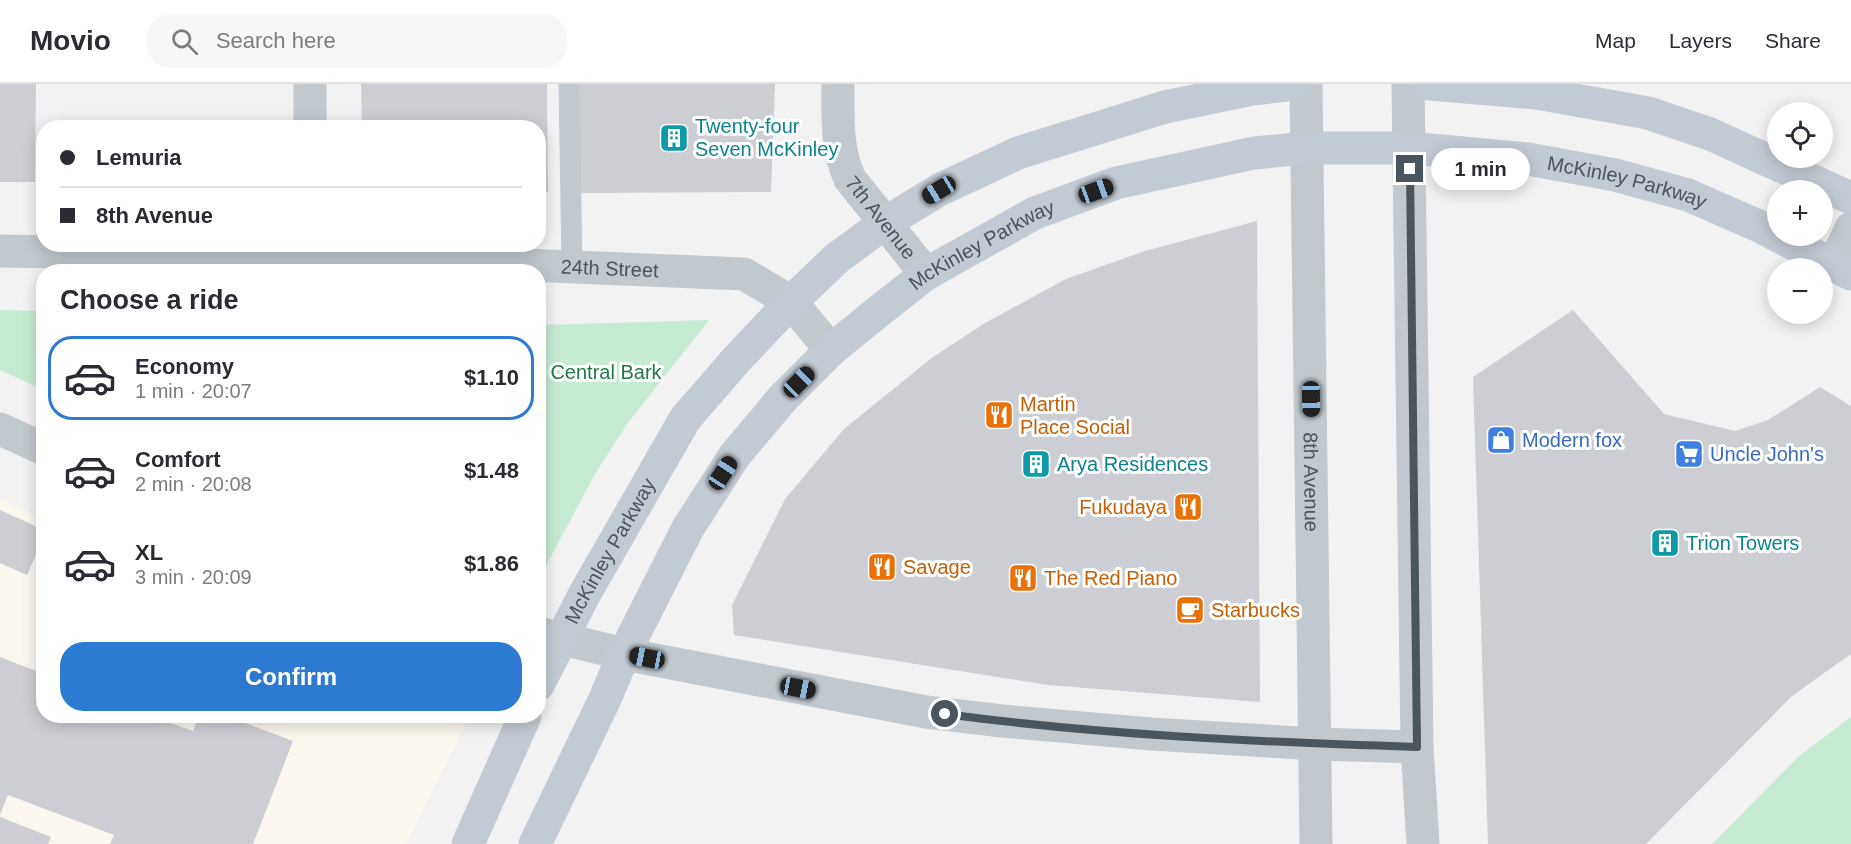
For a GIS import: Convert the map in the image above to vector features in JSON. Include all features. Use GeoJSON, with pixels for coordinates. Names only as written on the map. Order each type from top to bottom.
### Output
{"type":"FeatureCollection","features":[{"type":"Feature","properties":{"kind":"main road","name":"McKinley Parkway"},"geometry":{"type":"LineString","coordinates":[[546,652],[550,636],[584,595],[685,419],[736,360],[837,258],[885,223],[939,190],[1018,153],[1164,107],[1252,89],[1297,84]]}},
{"type":"Feature","properties":{"kind":"main road"},"geometry":{"type":"LineString","coordinates":[[1430,84],[1537,93],[1648,113],[1710,134],[1851,198]]}},
{"type":"Feature","properties":{"kind":"main road","name":"McKinley Parkway"},"geometry":{"type":"LineString","coordinates":[[535,844],[604,701],[624,654],[688,528],[735,455],[783,398],[831,350],[927,274],[1035,213],[1116,183],[1254,153],[1306,148],[1409,148],[1528,159],[1615,176],[1688,195],[1761,227],[1843,270]]}},
{"type":"Feature","properties":{"kind":"main road"},"geometry":{"type":"LineString","coordinates":[[468,844],[522,723]]}},
{"type":"Feature","properties":{"kind":"street"},"geometry":{"type":"LineString","coordinates":[[310,84],[310,120]]}},
{"type":"Feature","properties":{"kind":"street","name":"7th Avenue"},"geometry":{"type":"LineString","coordinates":[[838,84],[838,136],[843,163],[850,179],[927,274]]}},
{"type":"Feature","properties":{"kind":"street","name":"8th Avenue"},"geometry":{"type":"LineString","coordinates":[[1306,84],[1316,844]]}},
{"type":"Feature","properties":{"kind":"street"},"geometry":{"type":"LineString","coordinates":[[1408,84],[1417,747],[1423,844]]}},
{"type":"Feature","properties":{"kind":"street"},"geometry":{"type":"LineString","coordinates":[[1843,270],[1851,228]]}},
{"type":"Feature","properties":{"kind":"street","name":"24th Street"},"geometry":{"type":"LineString","coordinates":[[0,251],[36,251]]}},
{"type":"Feature","properties":{"kind":"street","name":"24th Street"},"geometry":{"type":"LineString","coordinates":[[341,252],[526,264]]}},
{"type":"Feature","properties":{"kind":"street","name":"24th Street"},"geometry":{"type":"LineString","coordinates":[[546,265],[744,274],[791,302],[831,350]]}},
{"type":"Feature","properties":{"kind":"street"},"geometry":{"type":"LineString","coordinates":[[0,429],[36,445]]}},
{"type":"Feature","properties":{"kind":"street"},"geometry":{"type":"LineString","coordinates":[[550,636],[624,654],[862,701],[937,713],[1151,734],[1316,744],[1417,747]]}},
{"type":"Feature","properties":{"kind":"lane"},"geometry":{"type":"LineString","coordinates":[[569,84],[572,267]]}},
{"type":"Feature","properties":{"kind":"shaded area"},"geometry":{"type":"Polygon","coordinates":[[[0,499],[36,516],[36,723],[466,723],[406,844],[0,844],[0,499]]]}},
{"type":"Feature","properties":{"kind":"green space"},"geometry":{"type":"Polygon","coordinates":[[[0,310],[36,311],[36,387],[0,370],[0,310]]]}},
{"type":"Feature","properties":{"kind":"green space","name":"Central Bark"},"geometry":{"type":"Polygon","coordinates":[[[709,320],[627,424],[595,474],[546,566],[546,325],[709,320]]]}},
{"type":"Feature","properties":{"kind":"green space"},"geometry":{"type":"Polygon","coordinates":[[[1851,717],[1851,844],[1712,844],[1799,756],[1851,717]]]}},
{"type":"Feature","properties":{"kind":"building"},"geometry":{"type":"Polygon","coordinates":[[[0,84],[36,84],[35,182],[0,182],[0,84]]]}},
{"type":"Feature","properties":{"kind":"building"},"geometry":{"type":"Polygon","coordinates":[[[361,84],[547,84],[548,192],[546,192],[546,120],[362,120],[361,84]]]}},
{"type":"Feature","properties":{"kind":"building","name":"Twenty-four Seven McKinley"},"geometry":{"type":"Polygon","coordinates":[[[575,84],[775,84],[771,192],[575,193],[575,84]]]}},
{"type":"Feature","properties":{"kind":"building","name":"Arya Residences"},"geometry":{"type":"Polygon","coordinates":[[[1257,221],[1260,702],[1048,685],[734,635],[732,605],[785,499],[844,429],[933,357],[985,323],[1066,279],[1145,251],[1257,221]]]}},
{"type":"Feature","properties":{"kind":"building","name":"Trion Towers"},"geometry":{"type":"Polygon","coordinates":[[[1573,310],[1664,414],[1735,431],[1768,420],[1820,387],[1851,406],[1851,654],[1792,696],[1646,844],[1488,844],[1473,377],[1573,310]]]}},
{"type":"Feature","properties":{"kind":"building"},"geometry":{"type":"Polygon","coordinates":[[[0,510],[36,526],[36,555],[27,575],[0,563],[0,510]]]}},
{"type":"Feature","properties":{"kind":"building"},"geometry":{"type":"Polygon","coordinates":[[[0,657],[36,671],[36,723],[171,723],[193,731],[196,723],[245,723],[293,741],[253,844],[110,844],[114,835],[8,795],[0,815],[0,657]]]}},
{"type":"Feature","properties":{"kind":"building"},"geometry":{"type":"Polygon","coordinates":[[[0,817],[51,837],[48,844],[0,844],[0,817]]]}},
{"type":"Feature","properties":{"kind":"place","name":"Twenty-four Seven McKinley"},"geometry":{"type":"Point","coordinates":[674,138]}},
{"type":"Feature","properties":{"kind":"place","name":"Martin Place Social"},"geometry":{"type":"Point","coordinates":[999,415]}},
{"type":"Feature","properties":{"kind":"place","name":"Modern fox"},"geometry":{"type":"Point","coordinates":[1501,440]}},
{"type":"Feature","properties":{"kind":"place","name":"Uncle John's"},"geometry":{"type":"Point","coordinates":[1689,454]}},
{"type":"Feature","properties":{"kind":"place","name":"Arya Residences"},"geometry":{"type":"Point","coordinates":[1036,464]}},
{"type":"Feature","properties":{"kind":"place","name":"Fukudaya"},"geometry":{"type":"Point","coordinates":[1188,507]}},
{"type":"Feature","properties":{"kind":"place","name":"Trion Towers"},"geometry":{"type":"Point","coordinates":[1665,543]}},
{"type":"Feature","properties":{"kind":"place","name":"Savage"},"geometry":{"type":"Point","coordinates":[882,567]}},
{"type":"Feature","properties":{"kind":"place","name":"The Red Piano"},"geometry":{"type":"Point","coordinates":[1023,578]}},
{"type":"Feature","properties":{"kind":"place","name":"Starbucks"},"geometry":{"type":"Point","coordinates":[1190,610]}},
{"type":"Feature","properties":{"kind":"route"},"geometry":{"type":"LineString","coordinates":[[945,714],[1151,734],[1316,744],[1417,747],[1410,169]]}}]}
